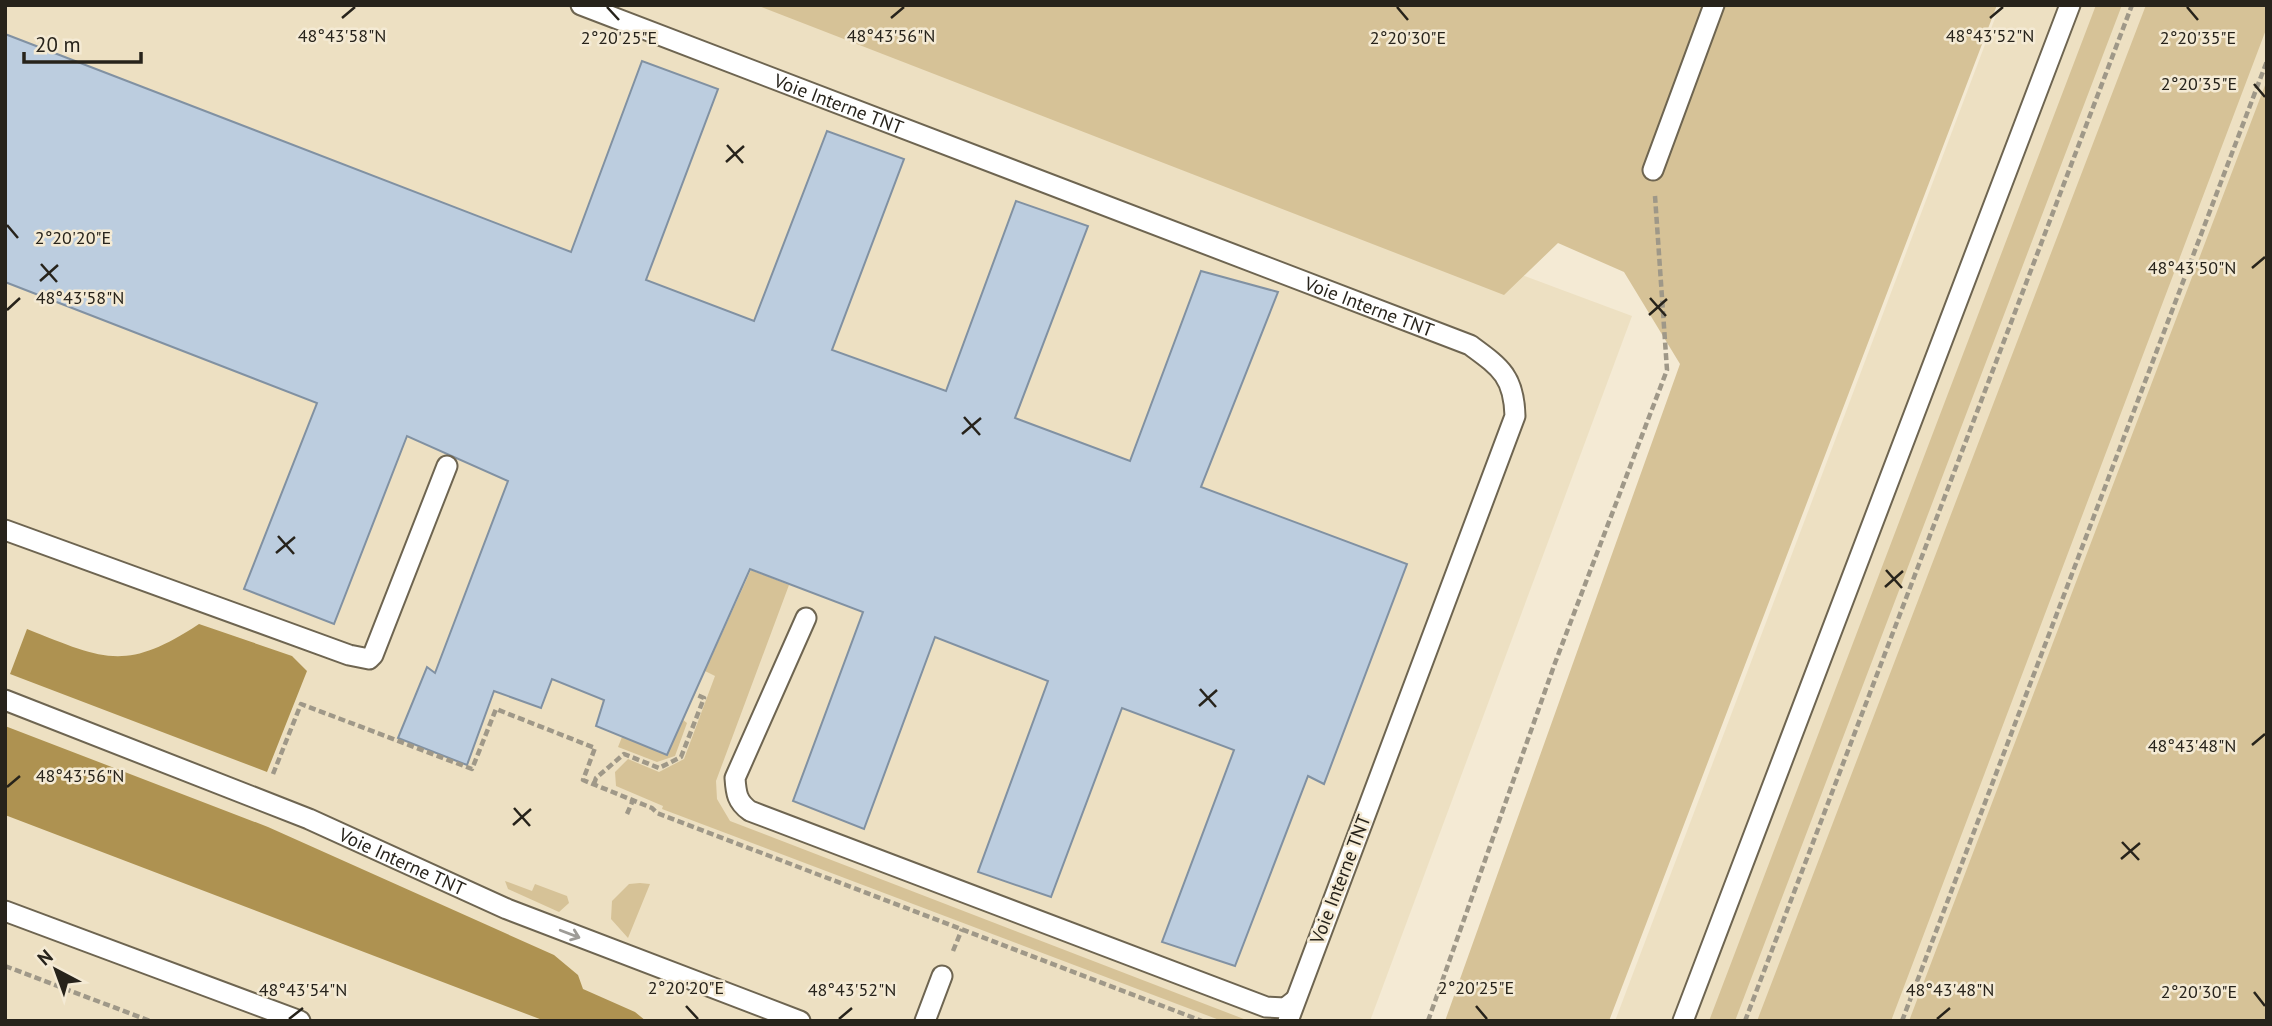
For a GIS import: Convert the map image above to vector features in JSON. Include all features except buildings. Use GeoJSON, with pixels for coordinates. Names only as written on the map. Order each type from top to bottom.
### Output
{"type":"FeatureCollection","features":[{"type":"Feature","properties":{"kind":"lane","name":"Voie Interne TNT"},"geometry":{"type":"LineString","coordinates":[[581,5],[1470,345],[1496,364],[1508,378],[1515,395],[1515,416],[1288,1021]]}},
{"type":"Feature","properties":{"kind":"lane"},"geometry":{"type":"LineString","coordinates":[[1653,170],[1714,5]]}},
{"type":"Feature","properties":{"kind":"lane"},"geometry":{"type":"LineString","coordinates":[[1683,1021],[2070,5]]}},
{"type":"Feature","properties":{"kind":"lane"},"geometry":{"type":"LineString","coordinates":[[5,530],[369,659],[373,655],[447,466]]}},
{"type":"Feature","properties":{"kind":"lane"},"geometry":{"type":"LineString","coordinates":[[806,618],[735,778],[741,805],[750,811],[1266,1007],[1286,1008],[1294,1001]]}},
{"type":"Feature","properties":{"kind":"lane","name":"Voie Interne TNT"},"geometry":{"type":"LineString","coordinates":[[5,700],[262,801],[507,909],[800,1021]]}},
{"type":"Feature","properties":{"kind":"lane"},"geometry":{"type":"LineString","coordinates":[[5,911],[300,1021]]}},
{"type":"Feature","properties":{"kind":"lane"},"geometry":{"type":"LineString","coordinates":[[925,1021],[942,976]]}},
{"type":"Feature","properties":{"kind":"path"},"geometry":{"type":"LineString","coordinates":[[1745,1021],[2132,5]]}},
{"type":"Feature","properties":{"kind":"path"},"geometry":{"type":"LineString","coordinates":[[1902,1021],[2267,61]]}},
{"type":"Feature","properties":{"kind":"path"},"geometry":{"type":"LineString","coordinates":[[1428,1021],[1555,663],[1667,370],[1653,170]]}},
{"type":"Feature","properties":{"kind":"path"},"geometry":{"type":"LineString","coordinates":[[594,784],[596,778],[624,754],[659,768],[681,757],[704,698],[695,694]]}},
{"type":"Feature","properties":{"kind":"path"},"geometry":{"type":"LineString","coordinates":[[262,801],[301,704],[347,725],[471,769],[496,709],[545,731],[595,748],[583,780],[657,813],[1202,1021]]}},
{"type":"Feature","properties":{"kind":"path"},"geometry":{"type":"LineString","coordinates":[[627,814],[633,800]]}},
{"type":"Feature","properties":{"kind":"path"},"geometry":{"type":"LineString","coordinates":[[5,966],[150,1021]]}},
{"type":"Feature","properties":{"kind":"shaded area"},"geometry":{"type":"Polygon","coordinates":[[[5,5],[797,5],[1632,316],[1370,1021],[5,1021],[5,5]]]}},
{"type":"Feature","properties":{"kind":"shaded area"},"geometry":{"type":"Polygon","coordinates":[[[756,5],[1997,5],[1609,1021],[1445,1021],[1680,364],[1624,272],[1558,243],[1504,295],[756,5]]]}},
{"type":"Feature","properties":{"kind":"shaded area"},"geometry":{"type":"Polygon","coordinates":[[[2000,5],[2267,5],[2267,1021],[1615,1021],[2000,5]]]}},
{"type":"Feature","properties":{"kind":"shaded area"},"geometry":{"type":"Polygon","coordinates":[[[2096,5],[2122,5],[1735,1021],[1709,1021],[2096,5]]]}},
{"type":"Feature","properties":{"kind":"shaded area"},"geometry":{"type":"Polygon","coordinates":[[[2146,5],[2267,5],[2267,27],[1891,1021],[1757,1021],[2146,5]]]}},
{"type":"Feature","properties":{"kind":"shaded area"},"geometry":{"type":"Polygon","coordinates":[[[2267,80],[2267,1021],[1909,1021],[2267,80]]]}},
{"type":"Feature","properties":{"kind":"shaded area"},"geometry":{"type":"Polygon","coordinates":[[[751,570],[789,585],[716,781],[717,799],[730,821],[1249,1021],[1222,1021],[662,809],[663,806],[616,786],[615,772],[628,759],[659,772],[684,759],[715,676],[705,671],[751,570]]]}},
{"type":"Feature","properties":{"kind":"shaded area"},"geometry":{"type":"Polygon","coordinates":[[[199,624],[292,656],[307,671],[267,772],[10,674],[27,629],[95,654],[114,656],[152,650],[199,624]]]}},
{"type":"Feature","properties":{"kind":"shaded area"},"geometry":{"type":"Polygon","coordinates":[[[683,720],[687,723],[675,756],[657,762],[618,747],[622,737],[667,755],[683,720]]]}},
{"type":"Feature","properties":{"kind":"shaded area"},"geometry":{"type":"Polygon","coordinates":[[[5,726],[268,827],[554,955],[578,975],[583,989],[635,1012],[646,1021],[545,1021],[5,815],[5,726]]]}},
{"type":"Feature","properties":{"kind":"shaded area"},"geometry":{"type":"Polygon","coordinates":[[[505,881],[532,891],[535,884],[567,896],[569,903],[559,912],[508,889],[505,881]]]}},
{"type":"Feature","properties":{"kind":"shaded area"},"geometry":{"type":"Polygon","coordinates":[[[629,884],[650,884],[628,938],[611,919],[612,901],[629,884]]]}}]}
